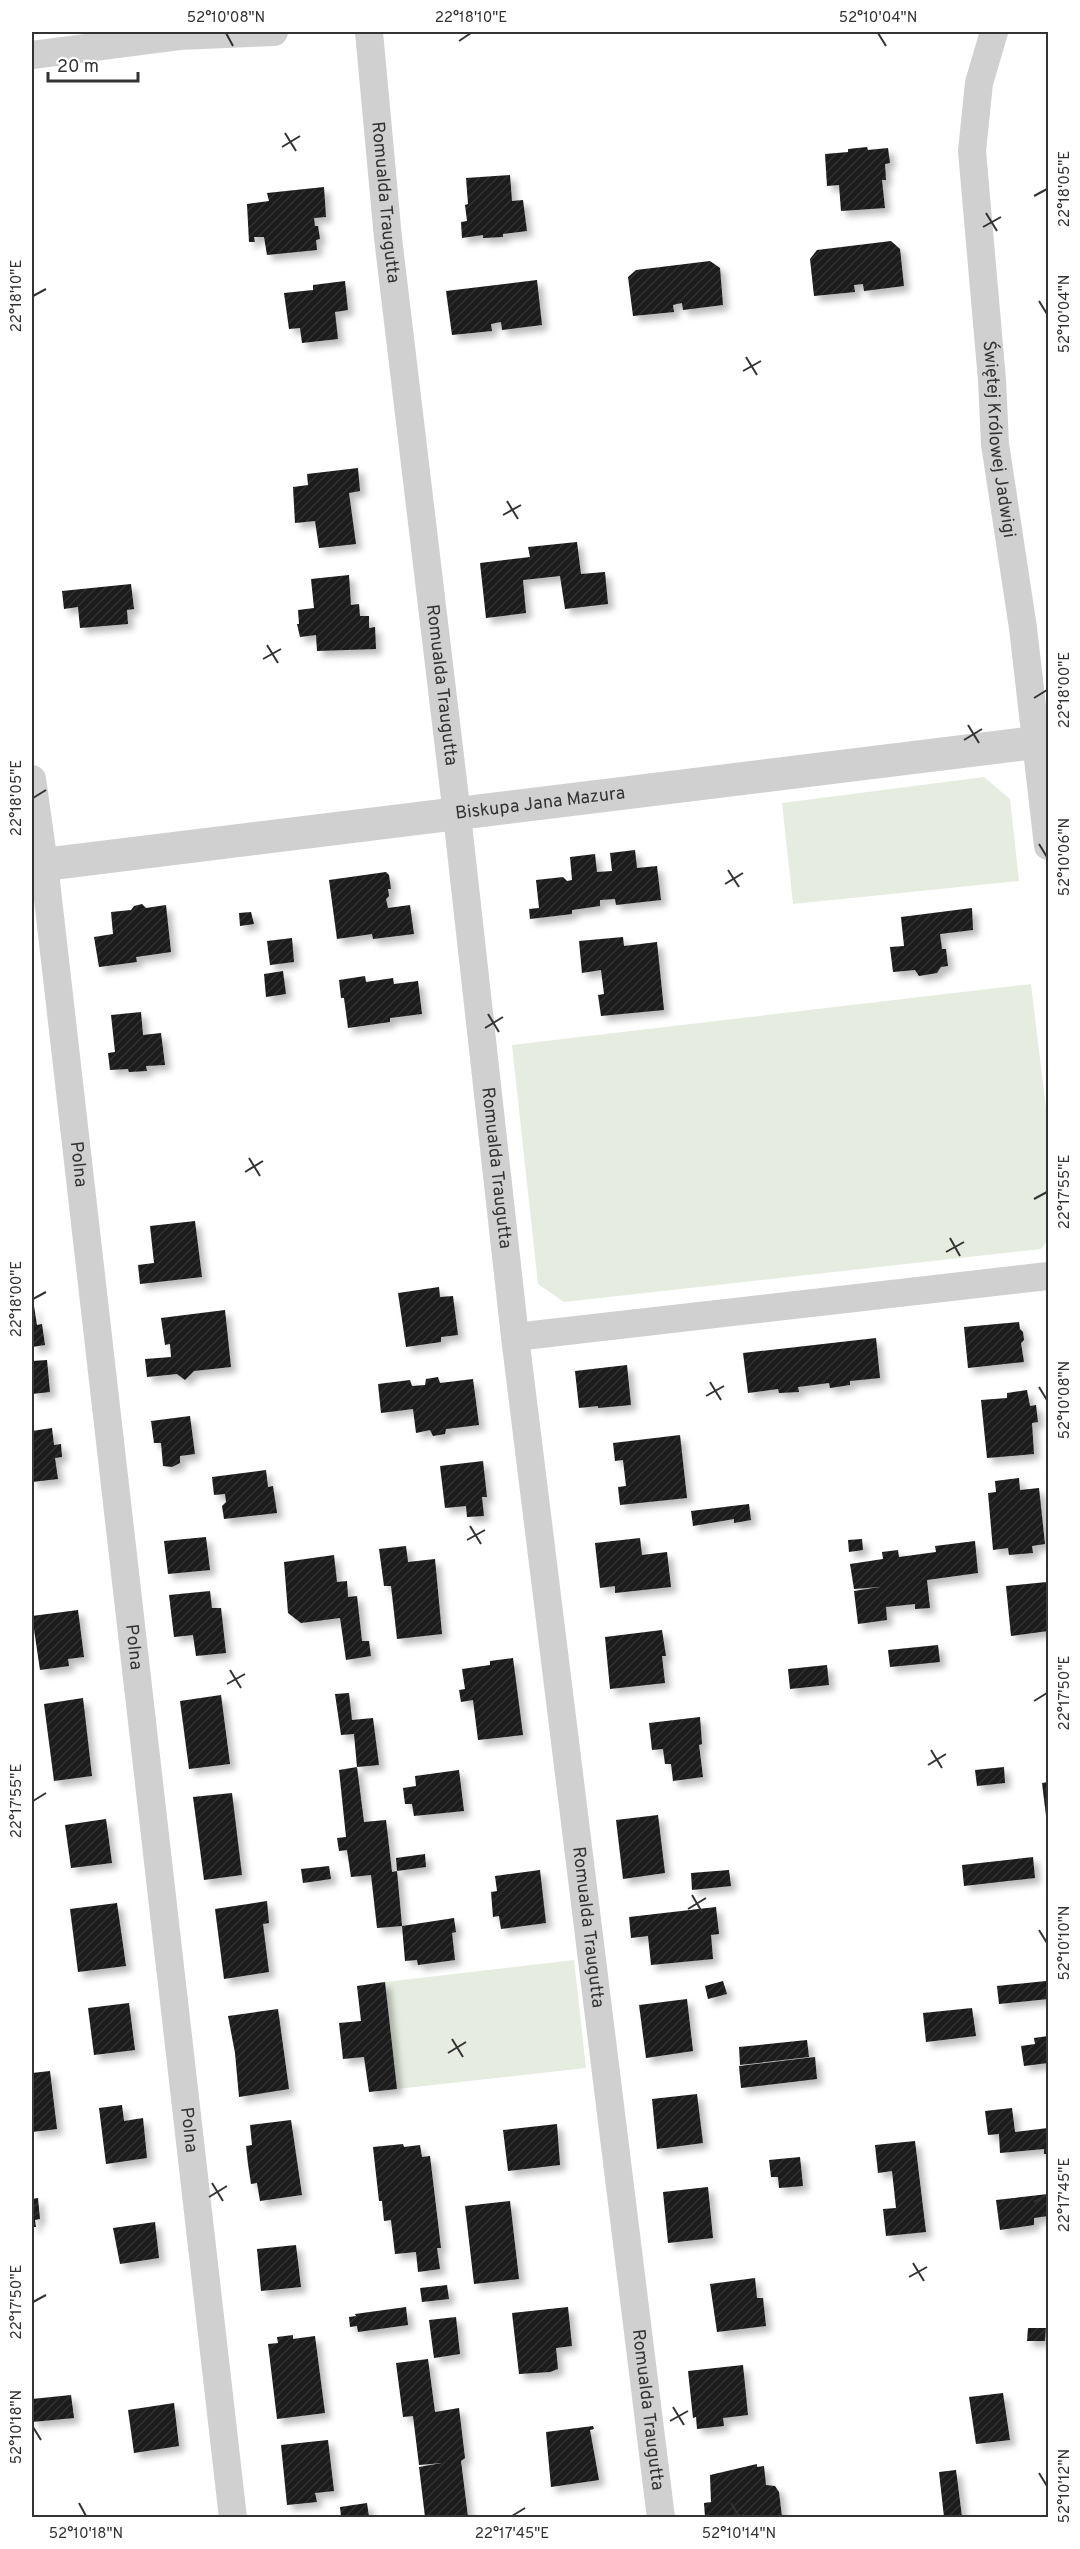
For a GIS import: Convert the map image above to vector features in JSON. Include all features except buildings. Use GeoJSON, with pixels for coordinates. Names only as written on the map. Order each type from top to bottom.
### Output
{"type":"FeatureCollection","features":[{"type":"Feature","properties":{"kind":"street"},"geometry":{"type":"LineString","coordinates":[[32,55],[179,36],[274,32]]}},
{"type":"Feature","properties":{"kind":"street","name":"Romualda Traugutta"},"geometry":{"type":"LineString","coordinates":[[369,32],[388,238],[457,815],[515,1337],[661,2517]]}},
{"type":"Feature","properties":{"kind":"street","name":"Świętej Królowej Jadwigi"},"geometry":{"type":"LineString","coordinates":[[994,32],[979,83],[972,151],[992,380],[995,444],[1043,742],[1048,846]]}},
{"type":"Feature","properties":{"kind":"street","name":"Biskupa Jana Mazura"},"geometry":{"type":"LineString","coordinates":[[38,865],[1043,742]]}},
{"type":"Feature","properties":{"kind":"street","name":"Polna"},"geometry":{"type":"LineString","coordinates":[[32,778],[38,865],[234,2517]]}},
{"type":"Feature","properties":{"kind":"street"},"geometry":{"type":"LineString","coordinates":[[515,1337],[1048,1276]]}},
{"type":"Feature","properties":{"kind":"shaded area"},"geometry":{"type":"Polygon","coordinates":[[[984,777],[1010,799],[1019,881],[793,904],[782,803],[984,777]]]}},
{"type":"Feature","properties":{"kind":"shaded area"},"geometry":{"type":"Polygon","coordinates":[[[1031,984],[1048,1125],[1048,1240],[1041,1249],[564,1302],[538,1284],[512,1045],[1031,984]]]}},
{"type":"Feature","properties":{"kind":"shaded area"},"geometry":{"type":"Polygon","coordinates":[[[574,1960],[586,2068],[397,2089],[385,1982],[574,1960]]]}}]}
